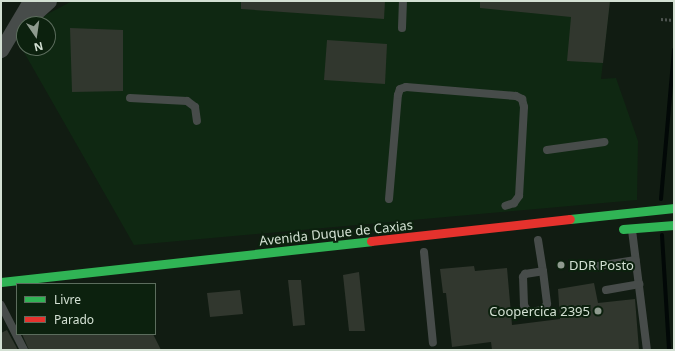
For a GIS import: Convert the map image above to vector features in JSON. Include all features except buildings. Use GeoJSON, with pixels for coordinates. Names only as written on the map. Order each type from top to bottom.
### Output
{"type":"FeatureCollection","features":[{"type":"Feature","properties":{"kind":"main road","name":"Avenida Duque de Caxias"},"geometry":{"type":"LineString","coordinates":[[1,282],[674,208]]}},
{"type":"Feature","properties":{"kind":"main road"},"geometry":{"type":"LineString","coordinates":[[616,230],[674,225]]}},
{"type":"Feature","properties":{"kind":"street"},"geometry":{"type":"LineString","coordinates":[[1,50],[13,33],[30,1]]}},
{"type":"Feature","properties":{"kind":"street"},"geometry":{"type":"LineString","coordinates":[[13,33],[49,1]]}},
{"type":"Feature","properties":{"kind":"lane"},"geometry":{"type":"LineString","coordinates":[[402,28],[403,1]]}},
{"type":"Feature","properties":{"kind":"lane"},"geometry":{"type":"LineString","coordinates":[[389,199],[398,95],[400,89],[406,87],[516,96],[522,99],[524,107],[519,196],[514,203],[505,206]]}},
{"type":"Feature","properties":{"kind":"lane"},"geometry":{"type":"LineString","coordinates":[[130,98],[187,101],[195,107],[197,121]]}},
{"type":"Feature","properties":{"kind":"lane"},"geometry":{"type":"LineString","coordinates":[[547,150],[604,142]]}},
{"type":"Feature","properties":{"kind":"lane"},"geometry":{"type":"LineString","coordinates":[[632,228],[647,350]]}},
{"type":"Feature","properties":{"kind":"lane"},"geometry":{"type":"LineString","coordinates":[[538,240],[543,271],[546,308],[528,312],[524,305],[523,277],[525,274],[543,271]]}},
{"type":"Feature","properties":{"kind":"lane"},"geometry":{"type":"LineString","coordinates":[[424,252],[433,343]]}},
{"type":"Feature","properties":{"kind":"lane"},"geometry":{"type":"LineString","coordinates":[[598,266],[636,260]]}},
{"type":"Feature","properties":{"kind":"lane"},"geometry":{"type":"LineString","coordinates":[[606,290],[639,284]]}},
{"type":"Feature","properties":{"kind":"lane"},"geometry":{"type":"LineString","coordinates":[[1,305],[16,334]]}},
{"type":"Feature","properties":{"kind":"lane"},"geometry":{"type":"LineString","coordinates":[[16,335],[24,350]]}},
{"type":"Feature","properties":{"kind":"path"},"geometry":{"type":"LineString","coordinates":[[661,19],[674,20]]}},
{"type":"Feature","properties":{"kind":"shaded area"},"geometry":{"type":"Polygon","coordinates":[[[72,1],[610,1],[601,79],[616,78],[638,141],[637,200],[134,245],[26,56],[56,56],[56,16],[44,16],[72,1]]]}},
{"type":"Feature","properties":{"kind":"shaded area"},"geometry":{"type":"Polygon","coordinates":[[[16,31],[16,38],[13,33],[16,31]]]}},
{"type":"Feature","properties":{"kind":"waterway"},"geometry":{"type":"LineString","coordinates":[[661,199],[674,50]]}},
{"type":"Feature","properties":{"kind":"waterway"},"geometry":{"type":"LineString","coordinates":[[662,235],[669,350]]}},
{"type":"Feature","properties":{"kind":"traffic: fast"},"geometry":{"type":"LineString","coordinates":[[570,219],[674,208]]}},
{"type":"Feature","properties":{"kind":"traffic: fast"},"geometry":{"type":"LineString","coordinates":[[623,229],[674,225]]}},
{"type":"Feature","properties":{"kind":"traffic: fast"},"geometry":{"type":"LineString","coordinates":[[1,282],[371,241]]}},
{"type":"Feature","properties":{"kind":"traffic: jam"},"geometry":{"type":"LineString","coordinates":[[371,241],[570,219]]}},
{"type":"Feature","properties":{"kind":"place","name":"DDR Posto"},"geometry":{"type":"Point","coordinates":[561,265]}},
{"type":"Feature","properties":{"kind":"place","name":"Coopercica 2395"},"geometry":{"type":"Point","coordinates":[598,311]}}]}
